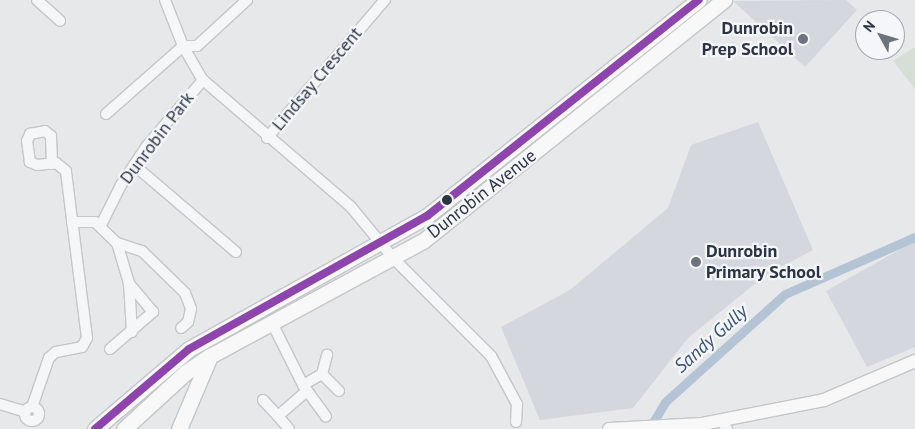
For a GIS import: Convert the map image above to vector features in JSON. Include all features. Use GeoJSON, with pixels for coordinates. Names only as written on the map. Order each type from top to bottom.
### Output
{"type":"FeatureCollection","features":[{"type":"Feature","properties":{"kind":"highway","name":"Dunrobin Avenue"},"geometry":{"type":"LineString","coordinates":[[96,427],[189,349],[237,319],[382,243],[427,216],[698,0]]}},
{"type":"Feature","properties":{"kind":"highway","name":"Dunrobin Avenue"},"geometry":{"type":"LineString","coordinates":[[124,429],[186,372],[210,356],[394,259],[454,217],[724,0]]}},
{"type":"Feature","properties":{"kind":"highway"},"geometry":{"type":"LineString","coordinates":[[179,429],[210,356]]}},
{"type":"Feature","properties":{"kind":"main road"},"geometry":{"type":"LineString","coordinates":[[614,428],[724,425],[827,399],[915,361]]}},
{"type":"Feature","properties":{"kind":"street"},"geometry":{"type":"LineString","coordinates":[[37,0],[60,21]]}},
{"type":"Feature","properties":{"kind":"street"},"geometry":{"type":"LineString","coordinates":[[165,0],[183,46],[203,80],[267,138]]}},
{"type":"Feature","properties":{"kind":"street"},"geometry":{"type":"LineString","coordinates":[[106,114],[183,46],[198,46],[247,0]]}},
{"type":"Feature","properties":{"kind":"street","name":"Lindsay Crescent"},"geometry":{"type":"LineString","coordinates":[[385,0],[267,138],[351,207],[394,259],[491,356],[517,404],[516,422]]}},
{"type":"Feature","properties":{"kind":"street"},"geometry":{"type":"LineString","coordinates":[[698,0],[705,15]]}},
{"type":"Feature","properties":{"kind":"street","name":"Dunrobin Park"},"geometry":{"type":"LineString","coordinates":[[101,225],[134,164],[203,80]]}},
{"type":"Feature","properties":{"kind":"street"},"geometry":{"type":"LineString","coordinates":[[0,404],[29,409],[52,355],[82,347],[87,342],[66,171],[60,164],[52,164]]}},
{"type":"Feature","properties":{"kind":"street"},"geometry":{"type":"LineString","coordinates":[[134,164],[236,252]]}},
{"type":"Feature","properties":{"kind":"street"},"geometry":{"type":"LineString","coordinates":[[72,222],[86,220],[101,225],[117,243],[129,283],[132,332]]}},
{"type":"Feature","properties":{"kind":"street"},"geometry":{"type":"LineString","coordinates":[[117,243],[142,251],[185,293],[192,309],[188,322],[181,328]]}},
{"type":"Feature","properties":{"kind":"street"},"geometry":{"type":"LineString","coordinates":[[110,349],[153,312],[129,283]]}},
{"type":"Feature","properties":{"kind":"street"},"geometry":{"type":"LineString","coordinates":[[272,323],[305,388],[326,418]]}},
{"type":"Feature","properties":{"kind":"street"},"geometry":{"type":"LineString","coordinates":[[278,416],[305,388],[322,374],[327,355]]}},
{"type":"Feature","properties":{"kind":"street"},"geometry":{"type":"LineString","coordinates":[[322,374],[340,391]]}},
{"type":"Feature","properties":{"kind":"street"},"geometry":{"type":"LineString","coordinates":[[263,400],[289,429]]}},
{"type":"Feature","properties":{"kind":"shaded area","name":"Dunrobin Prep School"},"geometry":{"type":"Polygon","coordinates":[[[846,0],[857,10],[805,67],[733,1],[846,0]]]}},
{"type":"Feature","properties":{"kind":"shaded area"},"geometry":{"type":"Polygon","coordinates":[[[915,47],[915,89],[893,61],[905,60],[905,53],[915,47]]]}},
{"type":"Feature","properties":{"kind":"shaded area","name":"Dunrobin Primary School"},"geometry":{"type":"Polygon","coordinates":[[[758,122],[813,250],[766,275],[688,338],[633,408],[540,420],[501,327],[570,290],[668,208],[691,145],[758,122]]]}},
{"type":"Feature","properties":{"kind":"shaded area"},"geometry":{"type":"Polygon","coordinates":[[[915,241],[915,347],[867,367],[826,291],[915,241]]]}},
{"type":"Feature","properties":{"kind":"waterway","name":"Sandy Gully"},"geometry":{"type":"LineString","coordinates":[[649,429],[665,402],[785,294],[915,237]]}},
{"type":"Feature","properties":{"kind":"transit line"},"geometry":{"type":"LineString","coordinates":[[95,429],[189,349],[427,216],[699,0]]}},
{"type":"Feature","properties":{"kind":"place","name":"Dunrobin Prep School"},"geometry":{"type":"Point","coordinates":[803,39]}},
{"type":"Feature","properties":{"kind":"place","name":"Dunrobin Primary School"},"geometry":{"type":"Point","coordinates":[696,262]}}]}
